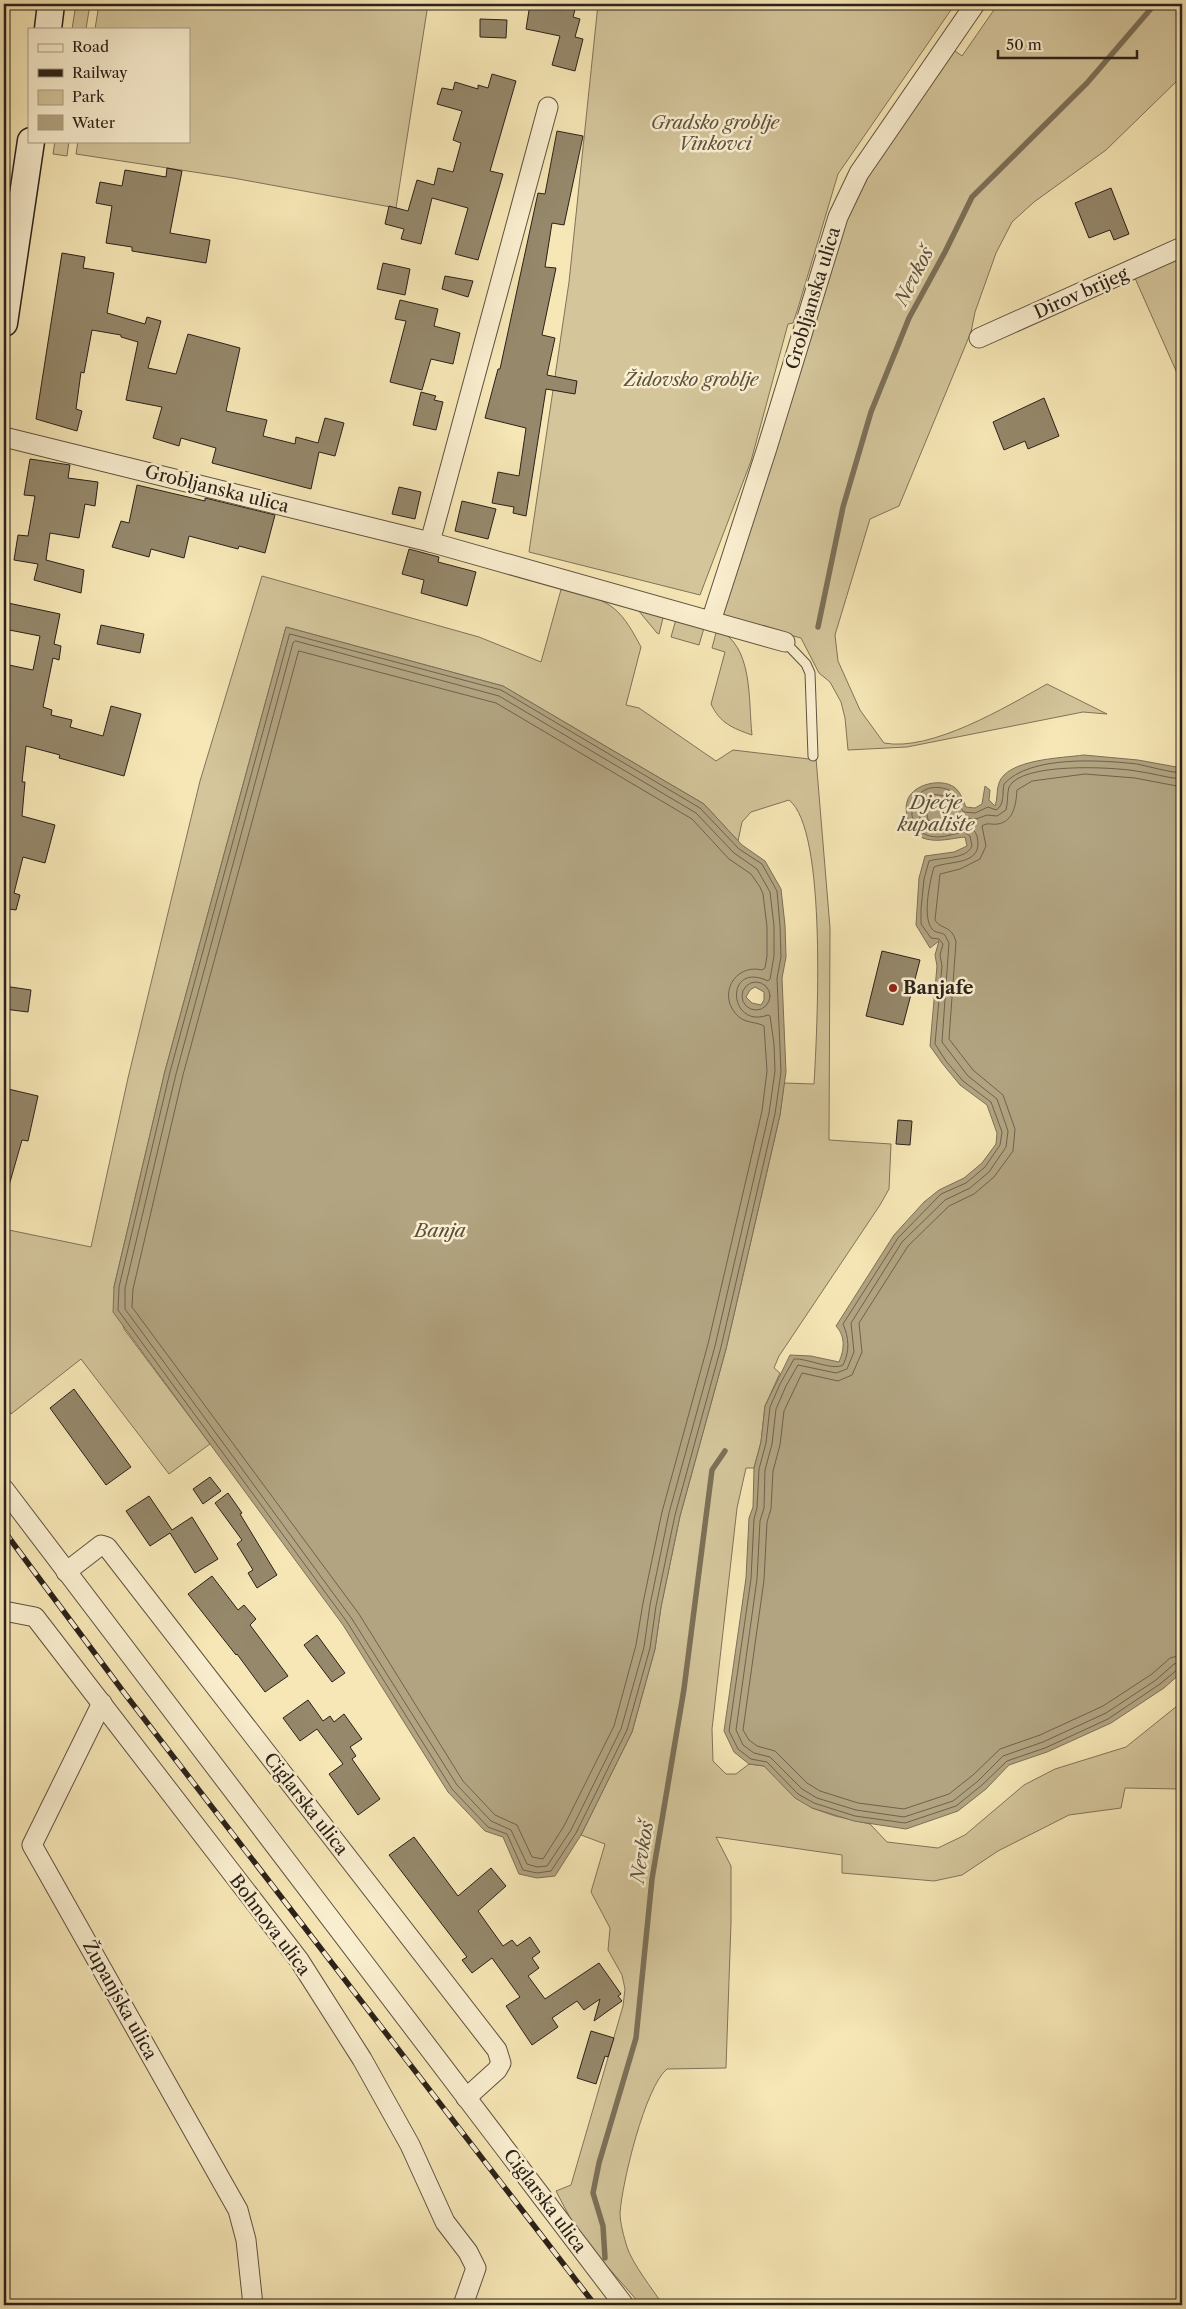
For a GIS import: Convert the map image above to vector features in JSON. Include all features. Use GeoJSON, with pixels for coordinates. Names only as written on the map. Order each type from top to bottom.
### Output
{"type":"FeatureCollection","features":[{"type":"Feature","properties":{"kind":"main road"},"geometry":{"type":"LineString","coordinates":[[48,28],[52,4]]}},
{"type":"Feature","properties":{"kind":"main road"},"geometry":{"type":"LineString","coordinates":[[4,323],[31,142]]}},
{"type":"Feature","properties":{"kind":"street","name":"Grobljanska ulica"},"geometry":{"type":"LineString","coordinates":[[712,621],[768,448],[838,217],[859,173],[975,4]]}},
{"type":"Feature","properties":{"kind":"street"},"geometry":{"type":"LineString","coordinates":[[430,542],[548,106]]}},
{"type":"Feature","properties":{"kind":"street","name":"Dirov brijeg"},"geometry":{"type":"LineString","coordinates":[[979,338],[1182,247]]}},
{"type":"Feature","properties":{"kind":"street","name":"Grobljanska ulica"},"geometry":{"type":"LineString","coordinates":[[4,437],[430,542],[785,642]]}},
{"type":"Feature","properties":{"kind":"street","name":"Ciglarska ulica"},"geometry":{"type":"LineString","coordinates":[[4,1490],[624,2305]]}},
{"type":"Feature","properties":{"kind":"street","name":"Ciglarska ulica"},"geometry":{"type":"LineString","coordinates":[[66,1572],[100,1545],[107,1548],[497,2050],[501,2063],[497,2070],[466,2098]]}},
{"type":"Feature","properties":{"kind":"street","name":"Bohnova ulica"},"geometry":{"type":"LineString","coordinates":[[4,1611],[34,1617],[299,1960],[351,2043],[410,2145],[445,2222],[468,2252],[476,2268],[463,2305]]}},
{"type":"Feature","properties":{"kind":"street","name":"Županjska ulica"},"geometry":{"type":"LineString","coordinates":[[102,1703],[32,1844],[238,2210],[246,2240],[253,2305]]}},
{"type":"Feature","properties":{"kind":"lane"},"geometry":{"type":"LineString","coordinates":[[785,642],[806,664],[810,673],[813,756]]}},
{"type":"Feature","properties":{"kind":"green space"},"geometry":{"type":"Polygon","coordinates":[[[76,4],[90,4],[86,28],[72,28],[76,4]]]}},
{"type":"Feature","properties":{"kind":"green space"},"geometry":{"type":"Polygon","coordinates":[[[99,4],[428,4],[396,208],[233,178],[76,154],[78,142],[190,142],[190,28],[95,28],[99,4]]]}},
{"type":"Feature","properties":{"kind":"green space","name":"Gradsko groblje Vinkovci"},"geometry":{"type":"Polygon","coordinates":[[[598,4],[955,4],[838,174],[793,323],[788,324],[751,461],[700,595],[529,552],[569,282],[598,4]]]}},
{"type":"Feature","properties":{"kind":"green space"},"geometry":{"type":"Polygon","coordinates":[[[998,4],[1182,4],[1182,76],[1106,150],[1034,202],[1012,222],[996,253],[975,312],[971,332],[899,506],[870,519],[835,635],[838,661],[860,710],[884,743],[903,744],[924,741],[968,726],[1047,684],[1107,714],[1083,712],[907,747],[848,750],[845,718],[841,702],[830,682],[819,673],[801,638],[723,617],[721,614],[842,221],[860,184],[951,48],[962,56],[998,4]]]}},
{"type":"Feature","properties":{"kind":"green space"},"geometry":{"type":"Polygon","coordinates":[[[55,142],[69,142],[67,156],[53,154],[55,142]]]}},
{"type":"Feature","properties":{"kind":"green space"},"geometry":{"type":"Polygon","coordinates":[[[1182,254],[1182,381],[1181,382],[1134,276],[1182,254]]]}},
{"type":"Feature","properties":{"kind":"green space"},"geometry":{"type":"Polygon","coordinates":[[[262,576],[479,637],[541,662],[562,586],[591,596],[610,606],[618,612],[633,632],[641,647],[626,705],[639,708],[716,761],[733,750],[809,759],[816,758],[830,928],[829,1140],[891,1144],[889,1189],[779,1356],[774,1368],[780,1373],[765,1406],[761,1442],[754,1468],[746,1468],[737,1508],[712,1729],[713,1761],[726,1774],[736,1774],[749,1764],[764,1766],[812,1808],[835,1816],[870,1824],[887,1842],[938,1848],[965,1835],[1024,1785],[1055,1769],[1126,1747],[1182,1702],[1182,1789],[1125,1788],[1121,1808],[1069,1815],[998,1851],[962,1875],[934,1881],[842,1873],[842,1855],[716,1837],[731,1866],[726,2068],[667,2069],[659,2079],[636,2136],[625,2180],[620,2213],[627,2247],[638,2268],[663,2305],[641,2305],[578,2233],[556,2191],[571,2185],[623,2006],[625,1989],[622,1975],[608,1950],[610,1928],[591,1892],[605,1844],[581,1835],[632,1732],[655,1649],[661,1607],[680,1516],[726,1349],[780,1115],[784,1083],[814,1084],[818,980],[815,890],[810,850],[801,819],[789,800],[751,812],[742,822],[738,841],[704,804],[503,686],[286,627],[165,1071],[114,1287],[124,1329],[210,1444],[169,1474],[81,1359],[11,1414],[4,1401],[4,1229],[91,1247],[128,1078],[200,781],[262,576]]]}},
{"type":"Feature","properties":{"kind":"green space"},"geometry":{"type":"Polygon","coordinates":[[[633,604],[664,614],[659,634],[657,633],[633,604]]]}},
{"type":"Feature","properties":{"kind":"green space"},"geometry":{"type":"Polygon","coordinates":[[[677,616],[704,628],[699,645],[671,637],[677,616]]]}},
{"type":"Feature","properties":{"kind":"green space"},"geometry":{"type":"Polygon","coordinates":[[[717,629],[729,637],[738,648],[743,661],[749,691],[752,735],[727,724],[718,716],[711,704],[725,652],[712,648],[717,629]]]}},
{"type":"Feature","properties":{"kind":"water","name":"Banja"},"geometry":{"type":"Polygon","coordinates":[[[286,627],[503,686],[704,804],[742,845],[765,861],[781,889],[786,957],[782,978],[786,1072],[780,1115],[726,1349],[680,1516],[661,1607],[655,1649],[632,1732],[581,1835],[555,1876],[537,1878],[519,1874],[503,1837],[485,1831],[448,1792],[343,1625],[113,1312],[114,1287],[165,1071],[286,627]],[[755,987],[750,990],[746,997],[752,1003],[761,1005],[764,1000],[764,992],[755,987]]]}},
{"type":"Feature","properties":{"kind":"water","name":"Dječje kupalište"},"geometry":{"type":"Polygon","coordinates":[[[1084,755],[1138,760],[1182,768],[1182,1672],[1164,1688],[1111,1723],[1047,1752],[1009,1765],[986,1789],[958,1811],[906,1829],[854,1821],[812,1808],[795,1798],[764,1766],[749,1764],[734,1752],[724,1731],[746,1578],[749,1518],[753,1507],[754,1468],[761,1442],[765,1406],[790,1355],[811,1356],[839,1362],[843,1339],[836,1326],[894,1235],[924,1202],[939,1190],[964,1178],[982,1163],[996,1144],[997,1133],[987,1105],[960,1085],[930,1046],[937,966],[935,955],[939,941],[930,948],[916,925],[919,878],[925,856],[954,852],[967,846],[965,837],[932,840],[913,833],[906,812],[908,799],[911,794],[922,786],[942,783],[949,784],[956,789],[966,807],[975,808],[982,804],[985,786],[990,790],[989,800],[995,806],[999,783],[1004,775],[1013,769],[1036,761],[1084,755]]]}},
{"type":"Feature","properties":{"kind":"building"},"geometry":{"type":"Polygon","coordinates":[[[530,4],[570,4],[570,6],[576,6],[573,17],[580,19],[575,37],[583,39],[575,71],[552,65],[560,36],[526,29],[530,4]]]}},
{"type":"Feature","properties":{"kind":"building"},"geometry":{"type":"Polygon","coordinates":[[[480,19],[507,20],[506,38],[480,37],[480,19]]]}},
{"type":"Feature","properties":{"kind":"building"},"geometry":{"type":"Polygon","coordinates":[[[492,74],[516,81],[490,171],[503,174],[478,260],[455,254],[468,208],[432,198],[421,244],[401,239],[404,229],[385,224],[389,206],[408,211],[417,180],[434,185],[438,168],[453,172],[461,143],[453,140],[462,111],[437,104],[442,88],[453,90],[455,82],[478,89],[478,85],[488,88],[492,74]]]}},
{"type":"Feature","properties":{"kind":"building"},"geometry":{"type":"Polygon","coordinates":[[[557,131],[583,136],[564,225],[552,223],[545,267],[556,268],[542,335],[555,338],[547,375],[577,381],[575,394],[546,389],[526,516],[513,513],[514,507],[492,503],[498,472],[519,476],[526,428],[485,418],[498,369],[500,369],[538,193],[545,194],[557,131]]]}},
{"type":"Feature","properties":{"kind":"building"},"geometry":{"type":"Polygon","coordinates":[[[167,168],[182,171],[170,233],[210,240],[206,263],[132,251],[132,247],[106,243],[112,206],[96,203],[100,182],[122,186],[125,170],[166,177],[167,168]]]}},
{"type":"Feature","properties":{"kind":"building"},"geometry":{"type":"Polygon","coordinates":[[[1111,188],[1129,234],[1114,240],[1110,230],[1089,238],[1075,203],[1111,188]]]}},
{"type":"Feature","properties":{"kind":"building"},"geometry":{"type":"Polygon","coordinates":[[[62,253],[85,257],[83,268],[114,273],[107,313],[145,324],[147,317],[161,321],[148,368],[176,374],[188,334],[240,348],[226,411],[267,420],[263,436],[295,444],[296,437],[318,443],[325,418],[344,423],[335,456],[319,452],[311,489],[212,463],[216,448],[181,438],[179,446],[153,438],[162,407],[126,400],[138,342],[121,337],[121,335],[92,330],[84,373],[81,372],[76,409],[82,411],[77,431],[36,419],[62,253]]]}},
{"type":"Feature","properties":{"kind":"building"},"geometry":{"type":"Polygon","coordinates":[[[383,263],[410,269],[405,295],[377,289],[383,263]]]}},
{"type":"Feature","properties":{"kind":"building"},"geometry":{"type":"Polygon","coordinates":[[[445,276],[473,281],[468,297],[442,289],[445,276]]]}},
{"type":"Feature","properties":{"kind":"building"},"geometry":{"type":"Polygon","coordinates":[[[400,300],[438,309],[434,326],[460,333],[453,364],[431,359],[422,390],[390,382],[406,321],[395,319],[400,300]]]}},
{"type":"Feature","properties":{"kind":"building"},"geometry":{"type":"Polygon","coordinates":[[[421,392],[436,396],[434,400],[443,402],[436,430],[413,425],[421,392]]]}},
{"type":"Feature","properties":{"kind":"building"},"geometry":{"type":"Polygon","coordinates":[[[1044,398],[1059,436],[1028,449],[1025,441],[1004,450],[993,422],[1044,398]]]}},
{"type":"Feature","properties":{"kind":"building"},"geometry":{"type":"Polygon","coordinates":[[[30,459],[70,465],[68,478],[98,482],[95,506],[85,504],[79,538],[50,533],[46,560],[84,570],[81,593],[34,580],[38,564],[14,560],[18,535],[28,536],[35,496],[24,495],[30,459]]]}},
{"type":"Feature","properties":{"kind":"building"},"geometry":{"type":"Polygon","coordinates":[[[137,485],[205,501],[205,498],[275,515],[265,553],[239,546],[238,549],[189,536],[184,558],[151,549],[149,557],[112,547],[121,521],[129,523],[137,485]]]}},
{"type":"Feature","properties":{"kind":"building"},"geometry":{"type":"Polygon","coordinates":[[[399,487],[421,492],[415,519],[392,514],[399,487]]]}},
{"type":"Feature","properties":{"kind":"building"},"geometry":{"type":"Polygon","coordinates":[[[462,501],[496,509],[488,539],[455,531],[462,501]]]}},
{"type":"Feature","properties":{"kind":"building"},"geometry":{"type":"Polygon","coordinates":[[[409,549],[439,557],[438,562],[476,572],[467,606],[421,593],[424,580],[402,574],[409,549]]]}},
{"type":"Feature","properties":{"kind":"building"},"geometry":{"type":"Polygon","coordinates":[[[8,603],[60,614],[54,644],[61,646],[59,660],[53,658],[43,707],[52,710],[51,715],[72,720],[70,727],[103,736],[111,706],[141,714],[124,776],[59,758],[60,755],[26,746],[22,782],[25,782],[22,816],[55,825],[45,863],[23,857],[14,893],[20,895],[16,910],[9,909],[9,911],[4,911],[4,664],[33,670],[40,636],[4,629],[8,603]]]}},
{"type":"Feature","properties":{"kind":"building"},"geometry":{"type":"Polygon","coordinates":[[[101,625],[144,634],[140,653],[97,644],[101,625]]]}},
{"type":"Feature","properties":{"kind":"building","name":"Banjafe"},"geometry":{"type":"Polygon","coordinates":[[[882,951],[920,960],[903,1025],[866,1016],[882,951]]]}},
{"type":"Feature","properties":{"kind":"building"},"geometry":{"type":"Polygon","coordinates":[[[4,986],[31,990],[28,1012],[4,1009],[4,986]]]}},
{"type":"Feature","properties":{"kind":"building"},"geometry":{"type":"Polygon","coordinates":[[[4,1088],[38,1096],[28,1141],[22,1140],[8,1189],[4,1188],[4,1088]]]}},
{"type":"Feature","properties":{"kind":"building"},"geometry":{"type":"Polygon","coordinates":[[[898,1120],[912,1121],[910,1145],[896,1144],[898,1120]]]}},
{"type":"Feature","properties":{"kind":"building"},"geometry":{"type":"Polygon","coordinates":[[[74,1389],[131,1467],[106,1485],[50,1408],[74,1389]]]}},
{"type":"Feature","properties":{"kind":"building"},"geometry":{"type":"Polygon","coordinates":[[[210,1477],[221,1491],[203,1504],[193,1489],[210,1477]]]}},
{"type":"Feature","properties":{"kind":"building"},"geometry":{"type":"Polygon","coordinates":[[[228,1493],[242,1513],[240,1514],[277,1575],[257,1588],[248,1573],[253,1570],[237,1544],[242,1540],[215,1503],[228,1493]]]}},
{"type":"Feature","properties":{"kind":"building"},"geometry":{"type":"Polygon","coordinates":[[[149,1496],[172,1530],[192,1517],[218,1559],[195,1573],[170,1533],[150,1546],[126,1511],[149,1496]]]}},
{"type":"Feature","properties":{"kind":"building"},"geometry":{"type":"Polygon","coordinates":[[[212,1576],[238,1610],[244,1605],[256,1619],[250,1625],[288,1676],[265,1692],[188,1594],[212,1576]]]}},
{"type":"Feature","properties":{"kind":"building"},"geometry":{"type":"Polygon","coordinates":[[[317,1635],[345,1673],[332,1682],[304,1645],[317,1635]]]}},
{"type":"Feature","properties":{"kind":"building"},"geometry":{"type":"Polygon","coordinates":[[[308,1700],[323,1721],[330,1716],[334,1722],[344,1714],[362,1739],[350,1747],[356,1756],[352,1759],[380,1799],[358,1815],[329,1774],[343,1764],[317,1729],[300,1741],[283,1718],[308,1700]]]}},
{"type":"Feature","properties":{"kind":"building"},"geometry":{"type":"Polygon","coordinates":[[[414,1837],[458,1896],[491,1868],[506,1886],[478,1911],[503,1946],[512,1940],[517,1946],[530,1937],[540,1952],[532,1958],[539,1968],[528,1976],[545,1999],[599,1963],[621,1994],[618,1996],[622,2001],[594,2021],[600,1999],[584,2010],[577,2001],[552,2018],[558,2027],[532,2045],[506,2006],[520,1997],[492,1958],[472,1973],[462,1960],[467,1957],[389,1855],[414,1837]]]}},
{"type":"Feature","properties":{"kind":"building"},"geometry":{"type":"Polygon","coordinates":[[[591,2031],[614,2038],[608,2057],[605,2056],[596,2084],[577,2078],[591,2031]]]}},
{"type":"Feature","properties":{"kind":"waterway","name":"Nevkoš"},"geometry":{"type":"LineString","coordinates":[[818,627],[843,507],[871,412],[909,318],[972,197],[1087,83],[1155,4]]}},
{"type":"Feature","properties":{"kind":"waterway","name":"Nevkoš"},"geometry":{"type":"LineString","coordinates":[[605,2258],[603,2226],[593,2193],[599,2163],[636,2038],[652,1879],[684,1689],[712,1470],[725,1451]]}},
{"type":"Feature","properties":{"kind":"railway"},"geometry":{"type":"LineString","coordinates":[[4,1531],[122,1690],[595,2305]]}},
{"type":"Feature","properties":{"kind":"place","name":"Banjafe"},"geometry":{"type":"Point","coordinates":[893,988]}},
{"type":"Feature","properties":{"kind":"park label","name":"Židovsko groblje"},"geometry":{"type":"Point","coordinates":[691,380]}}]}
